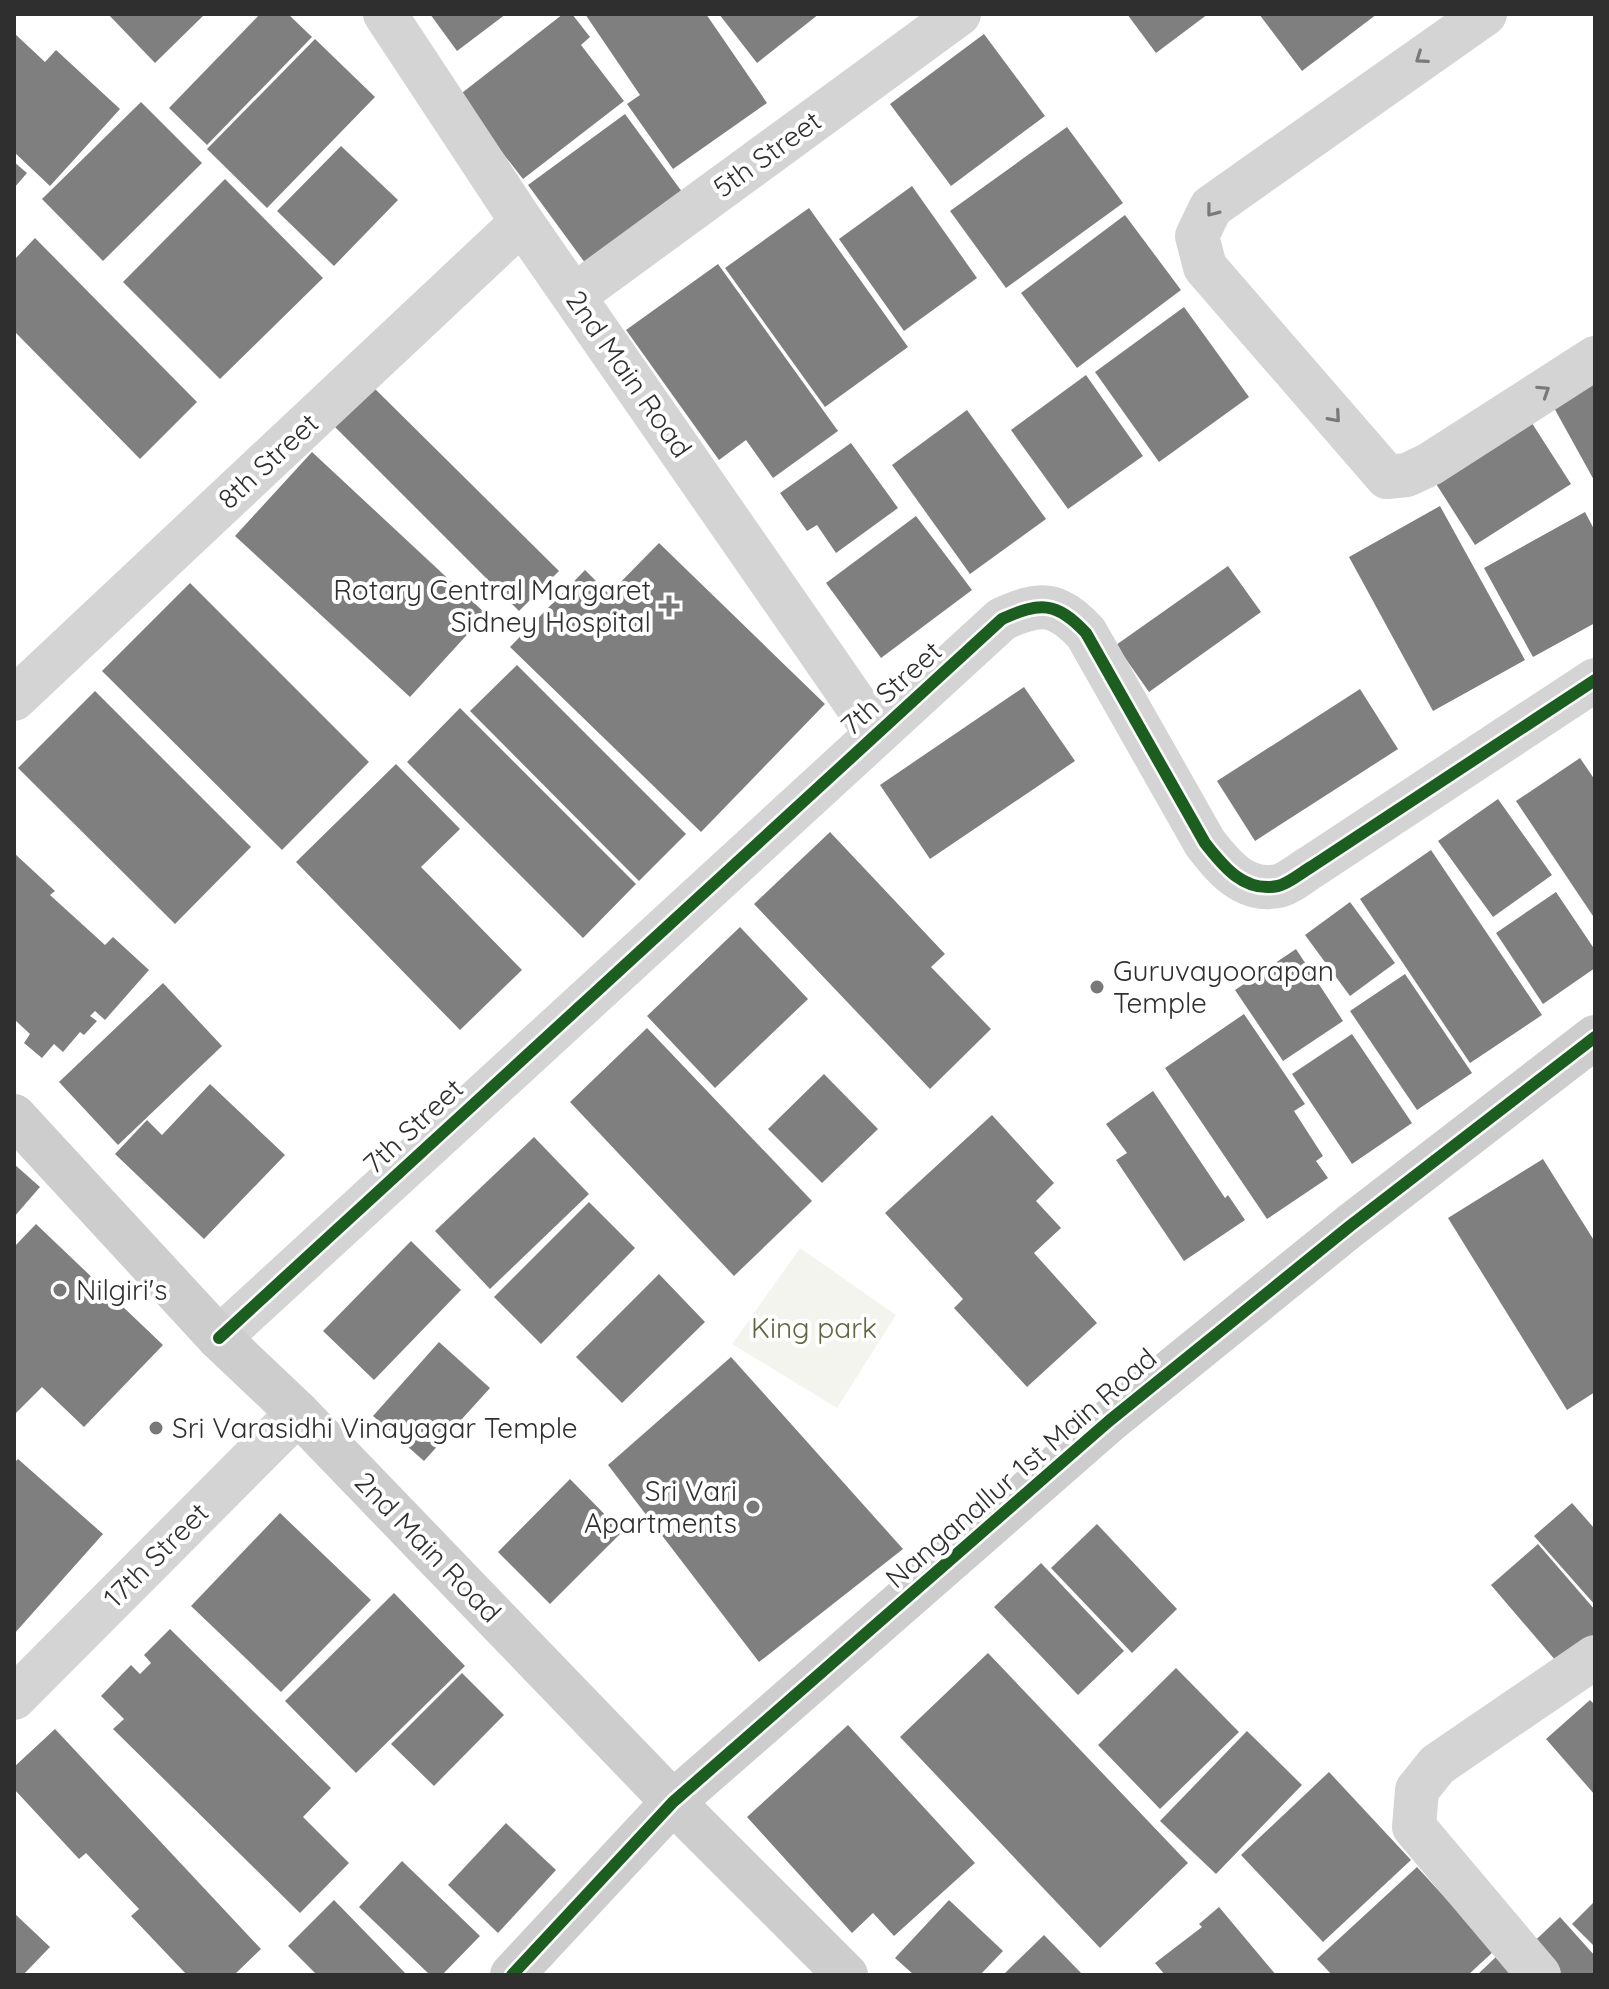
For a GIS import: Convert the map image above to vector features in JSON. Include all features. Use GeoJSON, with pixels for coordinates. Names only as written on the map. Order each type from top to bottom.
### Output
{"type":"FeatureCollection","features":[{"type":"Feature","properties":{"kind":"street","name":"2nd Main Road"},"geometry":{"type":"LineString","coordinates":[[385,14],[522,222],[876,733]]}},
{"type":"Feature","properties":{"kind":"street","name":"5th Street"},"geometry":{"type":"LineString","coordinates":[[575,295],[959,14]]}},
{"type":"Feature","properties":{"kind":"street"},"geometry":{"type":"LineString","coordinates":[[1485,14],[1211,207],[1197,236],[1205,267],[1387,477],[1407,475],[1430,464],[1595,358]]}},
{"type":"Feature","properties":{"kind":"street","name":"8th Street"},"geometry":{"type":"LineString","coordinates":[[14,699],[522,222]]}},
{"type":"Feature","properties":{"kind":"street","name":"7th Street"},"geometry":{"type":"LineString","coordinates":[[219,1338],[1002,619],[1030,607],[1060,610],[1086,633],[1205,843],[1225,868],[1247,884],[1278,886],[1595,680]]}},
{"type":"Feature","properties":{"kind":"street","name":"Nanganallur 1st Main Road"},"geometry":{"type":"LineString","coordinates":[[512,1975],[673,1802],[1109,1421],[1350,1226],[1595,1037]]}},
{"type":"Feature","properties":{"kind":"street","name":"2nd Main Road"},"geometry":{"type":"LineString","coordinates":[[14,1116],[219,1338],[298,1413],[673,1802],[846,1975]]}},
{"type":"Feature","properties":{"kind":"street","name":"17th Street"},"geometry":{"type":"LineString","coordinates":[[14,1698],[298,1413]]}},
{"type":"Feature","properties":{"kind":"street"},"geometry":{"type":"LineString","coordinates":[[1539,1975],[1414,1827],[1417,1790],[1437,1765],[1595,1657]]}},
{"type":"Feature","properties":{"kind":"green space","name":"King park"},"geometry":{"type":"Polygon","coordinates":[[[800,1248],[896,1315],[837,1408],[732,1344],[800,1248]]]}},
{"type":"Feature","properties":{"kind":"building"},"geometry":{"type":"Polygon","coordinates":[[[108,14],[205,14],[155,63],[108,14]]]}},
{"type":"Feature","properties":{"kind":"building"},"geometry":{"type":"Polygon","coordinates":[[[260,14],[288,14],[312,37],[207,145],[169,108],[260,14]]]}},
{"type":"Feature","properties":{"kind":"building"},"geometry":{"type":"Polygon","coordinates":[[[430,14],[506,14],[457,51],[430,14]]]}},
{"type":"Feature","properties":{"kind":"building"},"geometry":{"type":"Polygon","coordinates":[[[563,14],[572,14],[590,37],[581,45],[624,101],[523,179],[458,96],[563,14]]]}},
{"type":"Feature","properties":{"kind":"building"},"geometry":{"type":"Polygon","coordinates":[[[585,14],[706,14],[767,103],[673,169],[627,104],[640,95],[585,14]]]}},
{"type":"Feature","properties":{"kind":"building"},"geometry":{"type":"Polygon","coordinates":[[[719,14],[819,14],[757,63],[719,14]]]}},
{"type":"Feature","properties":{"kind":"building"},"geometry":{"type":"Polygon","coordinates":[[[1127,14],[1208,14],[1156,53],[1127,14]]]}},
{"type":"Feature","properties":{"kind":"building"},"geometry":{"type":"Polygon","coordinates":[[[1259,14],[1377,14],[1302,71],[1259,14]]]}},
{"type":"Feature","properties":{"kind":"building"},"geometry":{"type":"Polygon","coordinates":[[[14,33],[45,62],[56,50],[120,109],[50,186],[14,152],[14,33]]]}},
{"type":"Feature","properties":{"kind":"building"},"geometry":{"type":"Polygon","coordinates":[[[984,34],[1045,116],[951,186],[890,104],[984,34]]]}},
{"type":"Feature","properties":{"kind":"building"},"geometry":{"type":"Polygon","coordinates":[[[315,39],[375,97],[267,208],[207,149],[315,39]]]}},
{"type":"Feature","properties":{"kind":"building"},"geometry":{"type":"Polygon","coordinates":[[[141,102],[202,163],[103,261],[42,199],[141,102]]]}},
{"type":"Feature","properties":{"kind":"building"},"geometry":{"type":"Polygon","coordinates":[[[625,114],[688,200],[591,271],[528,185],[625,114]]]}},
{"type":"Feature","properties":{"kind":"building"},"geometry":{"type":"Polygon","coordinates":[[[1067,127],[1123,203],[1006,288],[950,211],[1067,127]]]}},
{"type":"Feature","properties":{"kind":"building"},"geometry":{"type":"Polygon","coordinates":[[[341,146],[398,200],[334,266],[277,211],[341,146]]]}},
{"type":"Feature","properties":{"kind":"building"},"geometry":{"type":"Polygon","coordinates":[[[14,162],[27,173],[14,188],[14,162]]]}},
{"type":"Feature","properties":{"kind":"building"},"geometry":{"type":"Polygon","coordinates":[[[225,179],[323,278],[220,379],[123,282],[225,179]]]}},
{"type":"Feature","properties":{"kind":"building"},"geometry":{"type":"Polygon","coordinates":[[[912,186],[977,278],[904,331],[839,239],[912,186]]]}},
{"type":"Feature","properties":{"kind":"building"},"geometry":{"type":"Polygon","coordinates":[[[809,208],[908,347],[825,407],[725,268],[809,208]]]}},
{"type":"Feature","properties":{"kind":"building"},"geometry":{"type":"Polygon","coordinates":[[[1125,215],[1181,290],[1077,368],[1021,293],[1125,215]]]}},
{"type":"Feature","properties":{"kind":"building"},"geometry":{"type":"Polygon","coordinates":[[[35,238],[197,402],[140,459],[14,331],[14,260],[35,238]]]}},
{"type":"Feature","properties":{"kind":"building"},"geometry":{"type":"Polygon","coordinates":[[[718,264],[838,431],[773,478],[746,440],[719,460],[626,330],[718,264]]]}},
{"type":"Feature","properties":{"kind":"building"},"geometry":{"type":"Polygon","coordinates":[[[1184,307],[1249,397],[1159,462],[1095,372],[1184,307]]]}},
{"type":"Feature","properties":{"kind":"building"},"geometry":{"type":"Polygon","coordinates":[[[1086,375],[1143,456],[1068,509],[1011,430],[1086,375]]]}},
{"type":"Feature","properties":{"kind":"building"},"geometry":{"type":"Polygon","coordinates":[[[363,377],[559,571],[519,611],[324,416],[363,377]]]}},
{"type":"Feature","properties":{"kind":"building"},"geometry":{"type":"Polygon","coordinates":[[[1595,383],[1595,482],[1553,406],[1595,383]]]}},
{"type":"Feature","properties":{"kind":"building"},"geometry":{"type":"Polygon","coordinates":[[[967,410],[1046,519],[970,574],[892,465],[967,410]]]}},
{"type":"Feature","properties":{"kind":"building"},"geometry":{"type":"Polygon","coordinates":[[[1528,417],[1571,484],[1475,545],[1433,479],[1528,417]]]}},
{"type":"Feature","properties":{"kind":"building"},"geometry":{"type":"Polygon","coordinates":[[[851,443],[898,508],[836,553],[817,525],[807,531],[780,493],[851,443]]]}},
{"type":"Feature","properties":{"kind":"building"},"geometry":{"type":"Polygon","coordinates":[[[312,452],[486,614],[410,697],[235,536],[312,452]]]}},
{"type":"Feature","properties":{"kind":"building"},"geometry":{"type":"Polygon","coordinates":[[[1440,506],[1525,660],[1433,711],[1349,557],[1440,506]]]}},
{"type":"Feature","properties":{"kind":"building"},"geometry":{"type":"Polygon","coordinates":[[[1585,512],[1595,531],[1595,623],[1533,657],[1484,568],[1585,512]]]}},
{"type":"Feature","properties":{"kind":"building"},"geometry":{"type":"Polygon","coordinates":[[[916,516],[972,590],[881,658],[826,583],[916,516]]]}},
{"type":"Feature","properties":{"kind":"building"},"geometry":{"type":"Polygon","coordinates":[[[659,543],[825,704],[701,832],[510,647],[585,570],[609,594],[659,543]]]}},
{"type":"Feature","properties":{"kind":"building"},"geometry":{"type":"Polygon","coordinates":[[[1228,566],[1261,612],[1149,692],[1116,645],[1228,566]]]}},
{"type":"Feature","properties":{"kind":"building"},"geometry":{"type":"Polygon","coordinates":[[[190,583],[369,762],[282,850],[102,671],[190,583]]]}},
{"type":"Feature","properties":{"kind":"building"},"geometry":{"type":"Polygon","coordinates":[[[517,665],[686,834],[639,881],[470,711],[517,665]]]}},
{"type":"Feature","properties":{"kind":"building"},"geometry":{"type":"Polygon","coordinates":[[[1024,687],[1075,761],[930,859],[880,785],[1024,687]]]}},
{"type":"Feature","properties":{"kind":"building"},"geometry":{"type":"Polygon","coordinates":[[[1360,689],[1398,749],[1255,841],[1217,781],[1360,689]]]}},
{"type":"Feature","properties":{"kind":"building"},"geometry":{"type":"Polygon","coordinates":[[[95,691],[251,847],[175,924],[18,768],[95,691]]]}},
{"type":"Feature","properties":{"kind":"building"},"geometry":{"type":"Polygon","coordinates":[[[460,708],[636,884],[583,938],[407,762],[460,708]]]}},
{"type":"Feature","properties":{"kind":"building"},"geometry":{"type":"Polygon","coordinates":[[[1580,758],[1595,780],[1595,919],[1516,801],[1580,758]]]}},
{"type":"Feature","properties":{"kind":"building"},"geometry":{"type":"Polygon","coordinates":[[[396,764],[460,829],[421,867],[522,970],[460,1030],[296,862],[396,764]]]}},
{"type":"Feature","properties":{"kind":"building"},"geometry":{"type":"Polygon","coordinates":[[[1498,799],[1552,875],[1493,917],[1438,841],[1498,799]]]}},
{"type":"Feature","properties":{"kind":"building"},"geometry":{"type":"Polygon","coordinates":[[[830,832],[945,954],[931,967],[991,1029],[930,1089],[754,904],[830,832]]]}},
{"type":"Feature","properties":{"kind":"building"},"geometry":{"type":"Polygon","coordinates":[[[1431,850],[1542,1015],[1470,1063],[1360,899],[1431,850]]]}},
{"type":"Feature","properties":{"kind":"building"},"geometry":{"type":"Polygon","coordinates":[[[14,853],[55,891],[50,895],[105,945],[113,937],[149,970],[105,1020],[95,1011],[90,1016],[97,1021],[84,1035],[80,1032],[63,1052],[54,1044],[42,1058],[24,1043],[30,1034],[16,1021],[14,1024],[14,853]]]}},
{"type":"Feature","properties":{"kind":"building"},"geometry":{"type":"Polygon","coordinates":[[[1556,892],[1595,950],[1595,968],[1543,1004],[1496,933],[1556,892]]]}},
{"type":"Feature","properties":{"kind":"building"},"geometry":{"type":"Polygon","coordinates":[[[1350,902],[1395,963],[1350,996],[1305,935],[1350,902]]]}},
{"type":"Feature","properties":{"kind":"building"},"geometry":{"type":"Polygon","coordinates":[[[740,927],[808,999],[715,1088],[647,1016],[740,927]]]}},
{"type":"Feature","properties":{"kind":"building"},"geometry":{"type":"Polygon","coordinates":[[[1296,949],[1343,1021],[1283,1061],[1235,990],[1296,949]]]}},
{"type":"Feature","properties":{"kind":"building"},"geometry":{"type":"Polygon","coordinates":[[[1405,974],[1472,1073],[1417,1110],[1350,1011],[1405,974]]]}},
{"type":"Feature","properties":{"kind":"building"},"geometry":{"type":"Polygon","coordinates":[[[163,983],[222,1046],[118,1145],[59,1082],[163,983]]]}},
{"type":"Feature","properties":{"kind":"building"},"geometry":{"type":"Polygon","coordinates":[[[1244,1014],[1305,1104],[1294,1111],[1323,1156],[1316,1161],[1328,1178],[1267,1219],[1165,1068],[1244,1014]]]}},
{"type":"Feature","properties":{"kind":"building"},"geometry":{"type":"Polygon","coordinates":[[[647,1028],[812,1201],[734,1276],[570,1102],[647,1028]]]}},
{"type":"Feature","properties":{"kind":"building"},"geometry":{"type":"Polygon","coordinates":[[[1352,1034],[1412,1123],[1352,1164],[1292,1074],[1352,1034]]]}},
{"type":"Feature","properties":{"kind":"building"},"geometry":{"type":"Polygon","coordinates":[[[824,1074],[878,1129],[822,1183],[768,1129],[824,1074]]]}},
{"type":"Feature","properties":{"kind":"building"},"geometry":{"type":"Polygon","coordinates":[[[210,1084],[285,1155],[204,1239],[115,1154],[147,1120],[162,1135],[210,1084]]]}},
{"type":"Feature","properties":{"kind":"building"},"geometry":{"type":"Polygon","coordinates":[[[1153,1091],[1225,1198],[1228,1195],[1245,1220],[1184,1261],[1116,1160],[1127,1153],[1106,1124],[1153,1091]]]}},
{"type":"Feature","properties":{"kind":"building"},"geometry":{"type":"Polygon","coordinates":[[[992,1115],[1054,1183],[1036,1201],[1061,1228],[1034,1253],[1097,1323],[1027,1387],[954,1308],[963,1299],[885,1213],[992,1115]]]}},
{"type":"Feature","properties":{"kind":"building"},"geometry":{"type":"Polygon","coordinates":[[[534,1137],[589,1194],[490,1289],[435,1231],[534,1137]]]}},
{"type":"Feature","properties":{"kind":"building"},"geometry":{"type":"Polygon","coordinates":[[[1543,1159],[1595,1242],[1595,1392],[1567,1410],[1448,1218],[1543,1159]]]}},
{"type":"Feature","properties":{"kind":"building"},"geometry":{"type":"Polygon","coordinates":[[[14,1164],[40,1187],[14,1217],[14,1164]]]}},
{"type":"Feature","properties":{"kind":"building"},"geometry":{"type":"Polygon","coordinates":[[[589,1202],[635,1248],[541,1344],[494,1297],[589,1202]]]}},
{"type":"Feature","properties":{"kind":"building"},"geometry":{"type":"Polygon","coordinates":[[[36,1224],[163,1345],[84,1427],[42,1387],[14,1415],[14,1247],[36,1224]]]}},
{"type":"Feature","properties":{"kind":"building"},"geometry":{"type":"Polygon","coordinates":[[[411,1241],[461,1290],[374,1380],[323,1331],[411,1241]]]}},
{"type":"Feature","properties":{"kind":"building"},"geometry":{"type":"Polygon","coordinates":[[[659,1274],[705,1322],[622,1403],[576,1357],[659,1274]]]}},
{"type":"Feature","properties":{"kind":"building"},"geometry":{"type":"Polygon","coordinates":[[[439,1342],[490,1388],[424,1461],[373,1416],[439,1342]]]}},
{"type":"Feature","properties":{"kind":"building","name":"Sri Vari Apartments"},"geometry":{"type":"Polygon","coordinates":[[[731,1357],[903,1549],[759,1662],[608,1465],[731,1357]]]}},
{"type":"Feature","properties":{"kind":"building"},"geometry":{"type":"Polygon","coordinates":[[[18,1459],[103,1534],[14,1634],[14,1463],[18,1459]]]}},
{"type":"Feature","properties":{"kind":"building"},"geometry":{"type":"Polygon","coordinates":[[[570,1479],[622,1532],[550,1604],[498,1552],[570,1479]]]}},
{"type":"Feature","properties":{"kind":"building"},"geometry":{"type":"Polygon","coordinates":[[[1572,1503],[1595,1529],[1595,1605],[1534,1536],[1572,1503]]]}},
{"type":"Feature","properties":{"kind":"building"},"geometry":{"type":"Polygon","coordinates":[[[280,1513],[371,1600],[281,1692],[191,1606],[280,1513]]]}},
{"type":"Feature","properties":{"kind":"building"},"geometry":{"type":"Polygon","coordinates":[[[1097,1524],[1177,1609],[1132,1653],[1051,1568],[1097,1524]]]}},
{"type":"Feature","properties":{"kind":"building"},"geometry":{"type":"Polygon","coordinates":[[[1538,1544],[1595,1610],[1595,1640],[1562,1668],[1491,1585],[1538,1544]]]}},
{"type":"Feature","properties":{"kind":"building"},"geometry":{"type":"Polygon","coordinates":[[[1041,1563],[1124,1651],[1078,1695],[994,1607],[1041,1563]]]}},
{"type":"Feature","properties":{"kind":"building"},"geometry":{"type":"Polygon","coordinates":[[[394,1593],[465,1666],[356,1773],[285,1701],[394,1593]]]}},
{"type":"Feature","properties":{"kind":"building"},"geometry":{"type":"Polygon","coordinates":[[[170,1629],[331,1788],[303,1817],[349,1863],[300,1913],[113,1729],[124,1719],[101,1696],[131,1665],[140,1674],[151,1663],[144,1655],[170,1629]]]}},
{"type":"Feature","properties":{"kind":"building"},"geometry":{"type":"Polygon","coordinates":[[[988,1653],[1188,1863],[1100,1948],[900,1737],[988,1653]]]}},
{"type":"Feature","properties":{"kind":"building"},"geometry":{"type":"Polygon","coordinates":[[[1176,1668],[1239,1732],[1160,1809],[1098,1745],[1176,1668]]]}},
{"type":"Feature","properties":{"kind":"building"},"geometry":{"type":"Polygon","coordinates":[[[462,1673],[504,1715],[434,1786],[391,1744],[462,1673]]]}},
{"type":"Feature","properties":{"kind":"building"},"geometry":{"type":"Polygon","coordinates":[[[1590,1700],[1595,1705],[1595,1795],[1546,1739],[1590,1700]]]}},
{"type":"Feature","properties":{"kind":"building"},"geometry":{"type":"Polygon","coordinates":[[[848,1725],[975,1863],[894,1936],[873,1913],[852,1933],[747,1817],[848,1725]]]}},
{"type":"Feature","properties":{"kind":"building"},"geometry":{"type":"Polygon","coordinates":[[[55,1729],[261,1949],[234,1975],[187,1975],[131,1916],[139,1909],[86,1853],[79,1859],[14,1789],[14,1767],[55,1729]]]}},
{"type":"Feature","properties":{"kind":"building"},"geometry":{"type":"Polygon","coordinates":[[[1247,1731],[1302,1785],[1216,1874],[1160,1821],[1247,1731]]]}},
{"type":"Feature","properties":{"kind":"building"},"geometry":{"type":"Polygon","coordinates":[[[1329,1772],[1411,1860],[1323,1942],[1241,1855],[1329,1772]]]}},
{"type":"Feature","properties":{"kind":"building"},"geometry":{"type":"Polygon","coordinates":[[[506,1823],[556,1870],[498,1933],[448,1885],[506,1823]]]}},
{"type":"Feature","properties":{"kind":"building"},"geometry":{"type":"Polygon","coordinates":[[[402,1861],[480,1936],[442,1975],[430,1975],[359,1907],[402,1861]]]}},
{"type":"Feature","properties":{"kind":"building"},"geometry":{"type":"Polygon","coordinates":[[[1417,1867],[1494,1951],[1468,1975],[1332,1975],[1317,1959],[1417,1867]]]}},
{"type":"Feature","properties":{"kind":"building"},"geometry":{"type":"Polygon","coordinates":[[[334,1900],[407,1975],[317,1975],[288,1946],[334,1900]]]}},
{"type":"Feature","properties":{"kind":"building"},"geometry":{"type":"Polygon","coordinates":[[[949,1900],[1003,1951],[980,1975],[914,1975],[895,1958],[949,1900]]]}},
{"type":"Feature","properties":{"kind":"building"},"geometry":{"type":"Polygon","coordinates":[[[1595,1901],[1595,1947],[1572,1924],[1595,1901]]]}},
{"type":"Feature","properties":{"kind":"building"},"geometry":{"type":"Polygon","coordinates":[[[1219,1907],[1276,1975],[1165,1975],[1155,1963],[1202,1927],[1199,1924],[1219,1907]]]}},
{"type":"Feature","properties":{"kind":"building"},"geometry":{"type":"Polygon","coordinates":[[[14,1913],[50,1947],[23,1975],[14,1975],[14,1913]]]}},
{"type":"Feature","properties":{"kind":"building"},"geometry":{"type":"Polygon","coordinates":[[[1560,1917],[1595,1956],[1595,1975],[1542,1975],[1522,1953],[1560,1917]]]}},
{"type":"Feature","properties":{"kind":"building"},"geometry":{"type":"Polygon","coordinates":[[[1044,1935],[1083,1975],[1003,1975],[1044,1935]]]}},
{"type":"Feature","properties":{"kind":"building"},"geometry":{"type":"Polygon","coordinates":[[[1498,1955],[1517,1975],[1477,1975],[1498,1955]]]}},
{"type":"Feature","properties":{"kind":"cycle path"},"geometry":{"type":"LineString","coordinates":[[219,1338],[1002,619],[1027,610],[1047,608],[1066,615],[1086,633],[1205,843],[1236,876],[1245,882],[1266,887],[1282,885],[1294,878],[1595,680]]}},
{"type":"Feature","properties":{"kind":"cycle path"},"geometry":{"type":"LineString","coordinates":[[512,1975],[673,1802],[1109,1421],[1350,1226],[1595,1037]]}},
{"type":"Feature","properties":{"kind":"place","name":"Rotary Central Margaret Sidney Hospital"},"geometry":{"type":"Point","coordinates":[669,606]}},
{"type":"Feature","properties":{"kind":"place","name":"Guruvayoorapan Temple"},"geometry":{"type":"Point","coordinates":[1097,987]}},
{"type":"Feature","properties":{"kind":"place","name":"Nilgiri's"},"geometry":{"type":"Point","coordinates":[60,1290]}},
{"type":"Feature","properties":{"kind":"place","name":"Sri Varasidhi Vinayagar Temple"},"geometry":{"type":"Point","coordinates":[156,1428]}},
{"type":"Feature","properties":{"kind":"place","name":"Sri Vari Apartments"},"geometry":{"type":"Point","coordinates":[753,1507]}}]}
